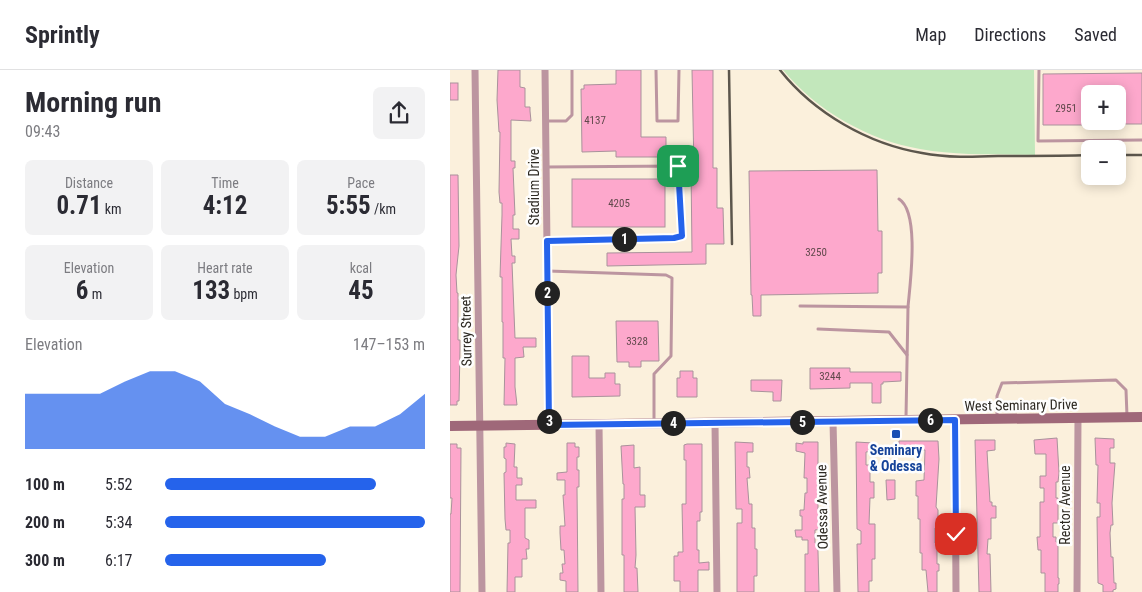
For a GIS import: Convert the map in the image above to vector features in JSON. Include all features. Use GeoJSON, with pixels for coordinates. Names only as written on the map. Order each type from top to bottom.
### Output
{"type":"FeatureCollection","features":[{"type":"Feature","properties":{"kind":"main road","name":"West Seminary Drive"},"geometry":{"type":"LineString","coordinates":[[450,426],[1142,417]]}},
{"type":"Feature","properties":{"kind":"street","name":"Surrey Street"},"geometry":{"type":"LineString","coordinates":[[475,70],[482,592]]}},
{"type":"Feature","properties":{"kind":"street","name":"Stadium Drive"},"geometry":{"type":"LineString","coordinates":[[545,70],[549,425]]}},
{"type":"Feature","properties":{"kind":"street","name":"Rector Avenue"},"geometry":{"type":"LineString","coordinates":[[1077,592],[1078,418]]}},
{"type":"Feature","properties":{"kind":"street"},"geometry":{"type":"LineString","coordinates":[[955,420],[956,592]]}},
{"type":"Feature","properties":{"kind":"street","name":"Odessa Avenue"},"geometry":{"type":"LineString","coordinates":[[833,421],[837,592]]}},
{"type":"Feature","properties":{"kind":"street"},"geometry":{"type":"LineString","coordinates":[[715,423],[717,592]]}},
{"type":"Feature","properties":{"kind":"street"},"geometry":{"type":"LineString","coordinates":[[599,424],[600,592]]}},
{"type":"Feature","properties":{"kind":"lane"},"geometry":{"type":"LineString","coordinates":[[546,121],[566,121],[572,115],[572,70]]}},
{"type":"Feature","properties":{"kind":"lane"},"geometry":{"type":"LineString","coordinates":[[656,70],[657,121],[678,121],[679,70]]}},
{"type":"Feature","properties":{"kind":"lane"},"geometry":{"type":"LineString","coordinates":[[1039,70],[1038,141],[1142,140]]}},
{"type":"Feature","properties":{"kind":"lane"},"geometry":{"type":"LineString","coordinates":[[546,167],[678,166],[682,236],[674,238],[547,241]]}},
{"type":"Feature","properties":{"kind":"lane"},"geometry":{"type":"LineString","coordinates":[[899,199],[905,202],[910,216],[913,259],[908,307],[906,420]]}},
{"type":"Feature","properties":{"kind":"lane"},"geometry":{"type":"LineString","coordinates":[[547,271],[666,275],[672,278],[671,356],[654,374],[654,424]]}},
{"type":"Feature","properties":{"kind":"lane"},"geometry":{"type":"LineString","coordinates":[[800,306],[908,307]]}},
{"type":"Feature","properties":{"kind":"lane"},"geometry":{"type":"LineString","coordinates":[[818,329],[889,332],[907,355]]}},
{"type":"Feature","properties":{"kind":"lane"},"geometry":{"type":"LineString","coordinates":[[996,419],[997,396],[1002,383],[1116,380],[1126,390],[1127,418]]}},
{"type":"Feature","properties":{"kind":"green space"},"geometry":{"type":"Polygon","coordinates":[[[783,70],[1034,70],[1035,155],[963,154],[934,151],[881,139],[828,111],[811,98],[783,70]]]}},
{"type":"Feature","properties":{"kind":"building"},"geometry":{"type":"Polygon","coordinates":[[[498,70],[520,70],[520,87],[525,88],[525,107],[530,107],[531,121],[511,120],[511,161],[515,161],[515,168],[513,168],[515,215],[513,215],[513,229],[519,229],[519,239],[511,239],[512,256],[515,256],[515,263],[512,263],[515,338],[536,338],[536,347],[523,347],[524,357],[515,358],[517,405],[504,405],[505,358],[503,358],[502,277],[500,277],[502,203],[500,203],[499,192],[498,70]]]}},
{"type":"Feature","properties":{"kind":"building"},"geometry":{"type":"Polygon","coordinates":[[[616,70],[641,70],[641,137],[666,137],[666,157],[616,157],[616,151],[582,152],[581,89],[584,89],[584,85],[616,84],[616,70]]]}},
{"type":"Feature","properties":{"kind":"building"},"geometry":{"type":"Polygon","coordinates":[[[692,70],[713,70],[713,168],[717,168],[717,208],[723,208],[724,244],[706,244],[706,264],[607,266],[607,253],[692,252],[691,169],[694,169],[692,70]]]}},
{"type":"Feature","properties":{"kind":"building"},"geometry":{"type":"Polygon","coordinates":[[[1142,73],[1142,124],[1126,124],[1126,85],[1081,85],[1081,125],[1043,125],[1043,74],[1142,73]]]}},
{"type":"Feature","properties":{"kind":"building"},"geometry":{"type":"Polygon","coordinates":[[[450,83],[458,83],[458,100],[450,100],[450,83]]]}},
{"type":"Feature","properties":{"kind":"building"},"geometry":{"type":"Polygon","coordinates":[[[877,170],[878,231],[882,231],[882,273],[878,273],[878,293],[761,295],[761,316],[753,316],[749,171],[877,170]]]}},
{"type":"Feature","properties":{"kind":"building"},"geometry":{"type":"Polygon","coordinates":[[[450,175],[458,175],[459,246],[456,275],[458,340],[460,340],[460,348],[459,401],[457,401],[457,405],[450,405],[450,175]]]}},
{"type":"Feature","properties":{"kind":"building"},"geometry":{"type":"Polygon","coordinates":[[[572,179],[665,179],[665,227],[572,227],[572,179]]]}},
{"type":"Feature","properties":{"kind":"building"},"geometry":{"type":"Polygon","coordinates":[[[616,321],[658,321],[659,361],[641,361],[641,367],[629,367],[629,362],[617,362],[616,321]]]}},
{"type":"Feature","properties":{"kind":"building"},"geometry":{"type":"Polygon","coordinates":[[[572,356],[589,356],[589,378],[605,378],[605,373],[615,373],[615,384],[620,384],[620,396],[572,397],[572,356]]]}},
{"type":"Feature","properties":{"kind":"building"},"geometry":{"type":"Polygon","coordinates":[[[810,368],[850,368],[850,372],[901,372],[901,381],[883,382],[881,384],[881,403],[872,403],[872,383],[850,383],[850,388],[810,389],[810,368]]]}},
{"type":"Feature","properties":{"kind":"building"},"geometry":{"type":"Polygon","coordinates":[[[680,371],[693,371],[693,378],[697,378],[697,397],[677,397],[677,378],[680,378],[680,371]]]}},
{"type":"Feature","properties":{"kind":"building"},"geometry":{"type":"Polygon","coordinates":[[[751,380],[782,380],[781,401],[773,401],[773,392],[751,391],[751,380]]]}},
{"type":"Feature","properties":{"kind":"building"},"geometry":{"type":"Polygon","coordinates":[[[1057,438],[1059,473],[1058,482],[1056,482],[1056,498],[1058,498],[1058,523],[1053,523],[1053,537],[1056,537],[1056,542],[1058,542],[1059,584],[1058,592],[1045,592],[1045,573],[1041,573],[1041,550],[1038,550],[1037,537],[1040,537],[1040,502],[1044,502],[1044,488],[1040,488],[1040,476],[1046,476],[1046,454],[1035,454],[1034,440],[1057,438]]]}},
{"type":"Feature","properties":{"kind":"building"},"geometry":{"type":"Polygon","coordinates":[[[1095,438],[1114,439],[1114,448],[1110,448],[1110,463],[1115,463],[1112,503],[1113,525],[1111,525],[1110,533],[1114,583],[1116,583],[1116,589],[1113,592],[1103,592],[1103,585],[1098,583],[1097,517],[1100,517],[1100,503],[1097,503],[1098,465],[1096,465],[1095,438]]]}},
{"type":"Feature","properties":{"kind":"building"},"geometry":{"type":"Polygon","coordinates":[[[975,440],[995,440],[995,450],[987,451],[990,502],[992,502],[992,506],[996,506],[996,518],[991,518],[991,539],[988,539],[987,554],[990,554],[991,592],[979,592],[975,440]]]}},
{"type":"Feature","properties":{"kind":"building"},"geometry":{"type":"Polygon","coordinates":[[[899,441],[938,441],[939,459],[936,507],[938,510],[938,528],[935,528],[937,564],[939,564],[937,592],[928,592],[926,570],[922,570],[922,553],[920,553],[920,519],[918,519],[916,481],[924,480],[925,450],[908,451],[909,456],[899,456],[899,441]]]}},
{"type":"Feature","properties":{"kind":"building"},"geometry":{"type":"Polygon","coordinates":[[[735,442],[753,443],[753,452],[747,452],[747,467],[749,467],[750,478],[747,478],[749,504],[752,504],[752,528],[755,528],[755,549],[757,549],[757,576],[754,576],[754,592],[737,592],[737,523],[742,523],[742,509],[736,509],[735,442]]]}},
{"type":"Feature","properties":{"kind":"building"},"geometry":{"type":"Polygon","coordinates":[[[803,442],[818,442],[818,509],[826,509],[825,529],[815,530],[815,543],[818,543],[819,592],[805,592],[805,554],[808,554],[808,540],[796,537],[795,530],[802,530],[800,510],[804,510],[805,493],[807,493],[807,478],[804,478],[805,453],[796,451],[796,443],[803,444],[803,442]]]}},
{"type":"Feature","properties":{"kind":"building"},"geometry":{"type":"Polygon","coordinates":[[[856,442],[873,443],[873,451],[866,452],[866,465],[870,465],[870,482],[874,482],[874,498],[870,498],[869,524],[875,524],[875,559],[872,559],[872,581],[869,581],[869,592],[858,592],[857,544],[861,544],[861,531],[857,529],[856,442]]]}},
{"type":"Feature","properties":{"kind":"building"},"geometry":{"type":"Polygon","coordinates":[[[506,443],[515,444],[514,467],[517,467],[517,478],[522,478],[522,485],[516,485],[516,500],[536,500],[536,508],[525,508],[525,538],[529,540],[529,549],[526,549],[527,559],[522,559],[522,577],[515,577],[515,592],[507,592],[510,530],[506,530],[505,519],[504,473],[506,472],[506,459],[504,458],[504,447],[506,447],[506,443]]]}},
{"type":"Feature","properties":{"kind":"building"},"geometry":{"type":"Polygon","coordinates":[[[567,443],[575,443],[575,447],[579,447],[579,457],[577,457],[577,470],[579,470],[579,487],[577,487],[578,592],[566,592],[566,581],[560,580],[560,573],[563,573],[562,564],[565,564],[564,550],[561,550],[560,526],[565,526],[563,495],[565,495],[565,480],[557,480],[557,473],[567,472],[567,443]]]}},
{"type":"Feature","properties":{"kind":"building"},"geometry":{"type":"Polygon","coordinates":[[[450,444],[457,444],[457,448],[461,448],[460,592],[450,592],[450,514],[452,498],[450,498],[450,444]]]}},
{"type":"Feature","properties":{"kind":"building"},"geometry":{"type":"Polygon","coordinates":[[[702,444],[702,512],[700,512],[700,521],[697,521],[697,550],[699,550],[699,563],[709,562],[709,570],[698,570],[698,592],[680,592],[680,581],[674,581],[674,556],[678,556],[678,552],[683,552],[682,504],[686,504],[684,445],[702,444]]]}},
{"type":"Feature","properties":{"kind":"building"},"geometry":{"type":"Polygon","coordinates":[[[634,445],[634,468],[640,467],[640,495],[645,495],[645,507],[635,507],[635,568],[637,568],[638,592],[624,592],[622,499],[624,499],[624,484],[621,446],[634,445]]]}},
{"type":"Feature","properties":{"kind":"building"},"geometry":{"type":"Polygon","coordinates":[[[886,480],[895,480],[895,499],[887,500],[886,480]]]}},
{"type":"Feature","properties":{"kind":"railway"},"geometry":{"type":"LineString","coordinates":[[729,70],[732,244]]}},
{"type":"Feature","properties":{"kind":"railway"},"geometry":{"type":"LineString","coordinates":[[780,70],[794,86],[826,113],[862,134],[902,149],[931,155],[960,157],[1081,155]]}},
{"type":"Feature","properties":{"kind":"railway"},"geometry":{"type":"LineString","coordinates":[[1126,155],[1142,155]]}},
{"type":"Feature","properties":{"kind":"place","name":"Seminary & Odessa"},"geometry":{"type":"Point","coordinates":[896,434]}},
{"type":"Feature","properties":{"kind":"route"},"geometry":{"type":"LineString","coordinates":[[678,166],[682,236],[674,238],[547,241],[549,425],[955,420],[956,534]]}}]}
